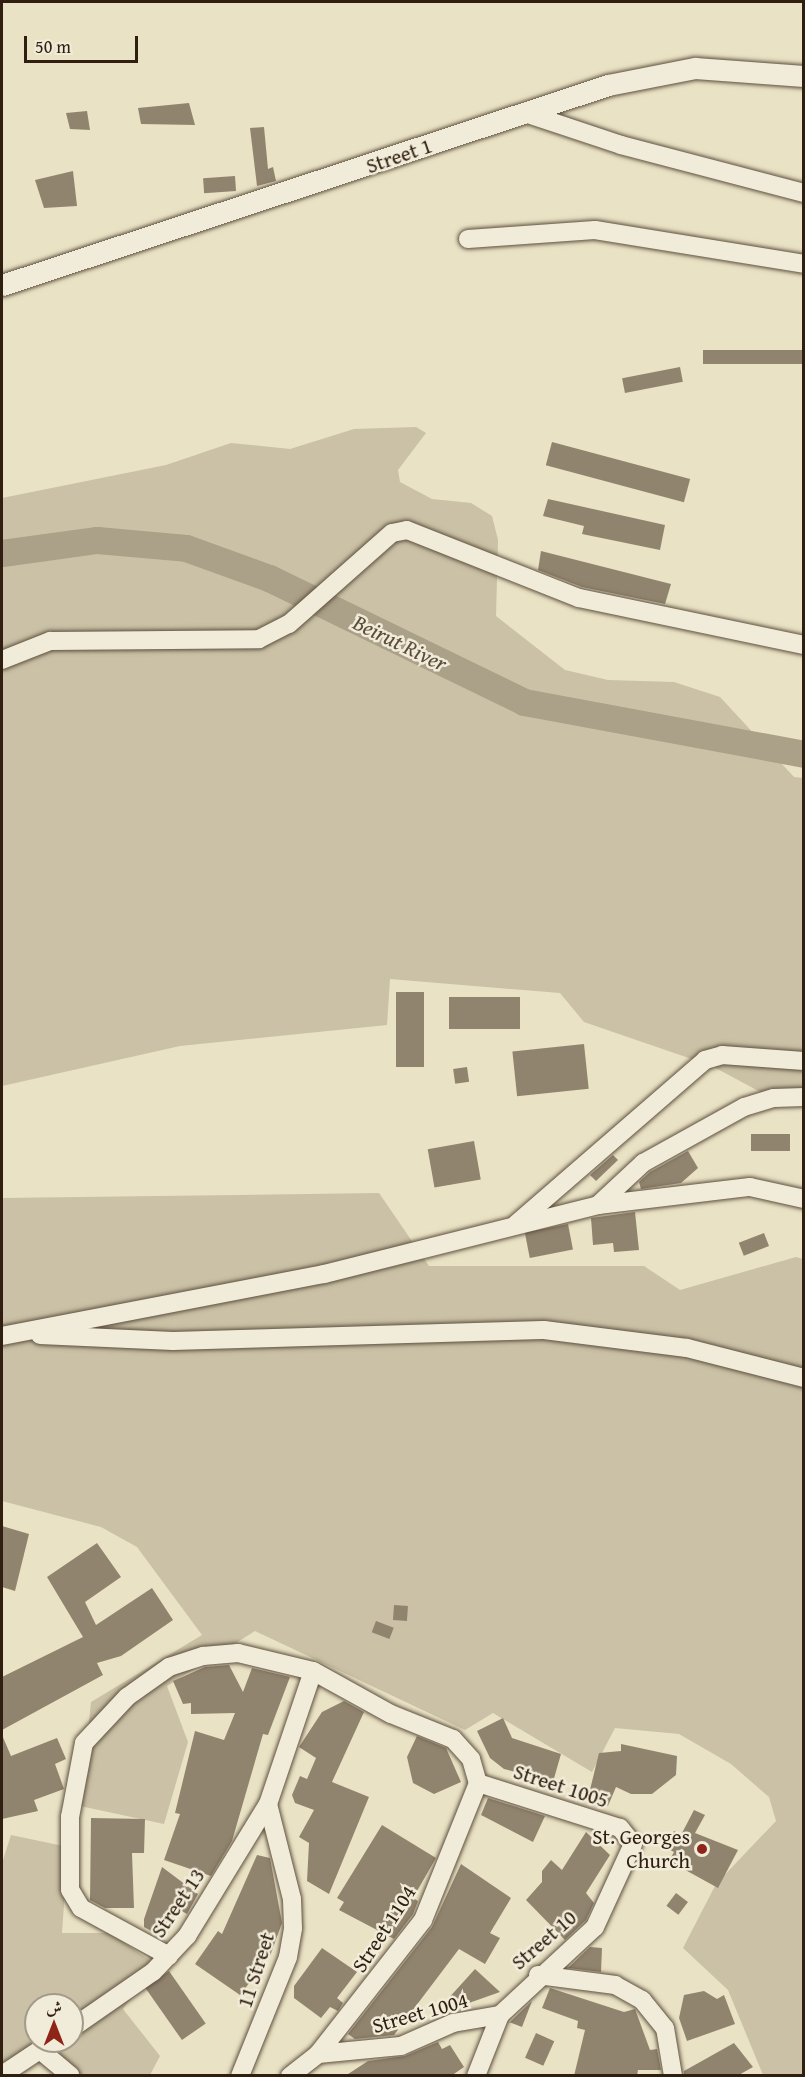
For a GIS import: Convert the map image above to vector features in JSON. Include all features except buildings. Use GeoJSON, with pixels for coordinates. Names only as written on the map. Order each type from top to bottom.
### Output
{"type":"FeatureCollection","features":[{"type":"Feature","properties":{"kind":"street","name":"Street 1"},"geometry":{"type":"LineString","coordinates":[[2,285],[608,85],[694,68],[804,76]]}},
{"type":"Feature","properties":{"kind":"street"},"geometry":{"type":"LineString","coordinates":[[525,113],[621,145],[804,193]]}},
{"type":"Feature","properties":{"kind":"street"},"geometry":{"type":"LineString","coordinates":[[468,239],[595,230],[804,264]]}},
{"type":"Feature","properties":{"kind":"street"},"geometry":{"type":"LineString","coordinates":[[2,660],[50,641],[259,639],[289,624],[392,533],[407,530],[579,598],[804,645]]}},
{"type":"Feature","properties":{"kind":"street"},"geometry":{"type":"LineString","coordinates":[[515,1226],[705,1060],[722,1055],[804,1061]]}},
{"type":"Feature","properties":{"kind":"street"},"geometry":{"type":"LineString","coordinates":[[598,1205],[623,1177],[744,1107],[774,1098],[804,1097]]}},
{"type":"Feature","properties":{"kind":"street"},"geometry":{"type":"LineString","coordinates":[[9,1335],[324,1274],[598,1205],[750,1187],[804,1199]]}},
{"type":"Feature","properties":{"kind":"street"},"geometry":{"type":"LineString","coordinates":[[9,1335],[173,1341],[544,1330],[687,1348],[804,1378]]}},
{"type":"Feature","properties":{"kind":"street"},"geometry":{"type":"LineString","coordinates":[[169,1956],[81,1908],[70,1890],[70,1817],[84,1743],[127,1697],[169,1667],[203,1656],[238,1653],[313,1671],[391,1714],[453,1739],[471,1759],[478,1783]]}},
{"type":"Feature","properties":{"kind":"street","name":"Street 13"},"geometry":{"type":"LineString","coordinates":[[84,2019],[169,1956],[268,1804],[313,1671]]}},
{"type":"Feature","properties":{"kind":"street","name":"Street 1005"},"geometry":{"type":"LineString","coordinates":[[478,1783],[629,1835]]}},
{"type":"Feature","properties":{"kind":"street","name":"Street 1104"},"geometry":{"type":"LineString","coordinates":[[290,2076],[318,2054],[423,1920],[478,1783]]}},
{"type":"Feature","properties":{"kind":"street","name":"11 Street"},"geometry":{"type":"LineString","coordinates":[[240,2076],[288,1957],[293,1928],[292,1899],[268,1804]]}},
{"type":"Feature","properties":{"kind":"street","name":"Street 10"},"geometry":{"type":"LineString","coordinates":[[476,2076],[500,2015],[538,1975],[595,1927],[633,1844],[629,1835]]}},
{"type":"Feature","properties":{"kind":"street"},"geometry":{"type":"LineString","coordinates":[[538,1975],[615,1985],[642,2000],[665,2028],[673,2076]]}},
{"type":"Feature","properties":{"kind":"street","name":"Street 1004"},"geometry":{"type":"LineString","coordinates":[[318,2054],[401,2046],[453,2023],[500,2015]]}},
{"type":"Feature","properties":{"kind":"street"},"geometry":{"type":"LineString","coordinates":[[2,2075],[34,2053]]}},
{"type":"Feature","properties":{"kind":"street"},"geometry":{"type":"LineString","coordinates":[[52,2053],[71,2076]]}},
{"type":"Feature","properties":{"kind":"shaded area"},"geometry":{"type":"Polygon","coordinates":[[[416,427],[426,433],[398,470],[400,482],[432,499],[471,503],[492,516],[498,540],[496,616],[565,670],[608,680],[674,682],[720,697],[794,777],[803,778],[803,1100],[779,1102],[712,1066],[584,1022],[560,993],[390,979],[387,1025],[180,1046],[2,1086],[2,498],[166,465],[231,443],[290,449],[354,429],[416,427]]]}},
{"type":"Feature","properties":{"kind":"shaded area"},"geometry":{"type":"Polygon","coordinates":[[[379,1193],[429,1266],[644,1266],[680,1290],[796,1257],[803,1259],[803,2075],[763,2075],[728,1990],[683,1948],[716,1884],[776,1821],[769,1797],[731,1764],[679,1734],[615,1728],[592,1772],[493,1713],[465,1730],[255,1631],[167,1686],[188,1742],[164,1824],[80,1806],[91,1702],[202,1635],[137,1547],[101,1527],[2,1501],[2,1198],[379,1193]]]}},
{"type":"Feature","properties":{"kind":"shaded area"},"geometry":{"type":"Polygon","coordinates":[[[11,1835],[68,1847],[62,1933],[110,1933],[156,1965],[123,2009],[160,2056],[150,2075],[71,2075],[44,2053],[2,2076],[2,1863],[11,1835]]]}},
{"type":"Feature","properties":{"kind":"waterway","name":"Beirut River"},"geometry":{"type":"LineString","coordinates":[[2,553],[97,540],[186,548],[269,578],[524,702],[804,754]]}},
{"type":"Feature","properties":{"kind":"place","name":"St. Georges Church"},"geometry":{"type":"Point","coordinates":[702,1849]}}]}
